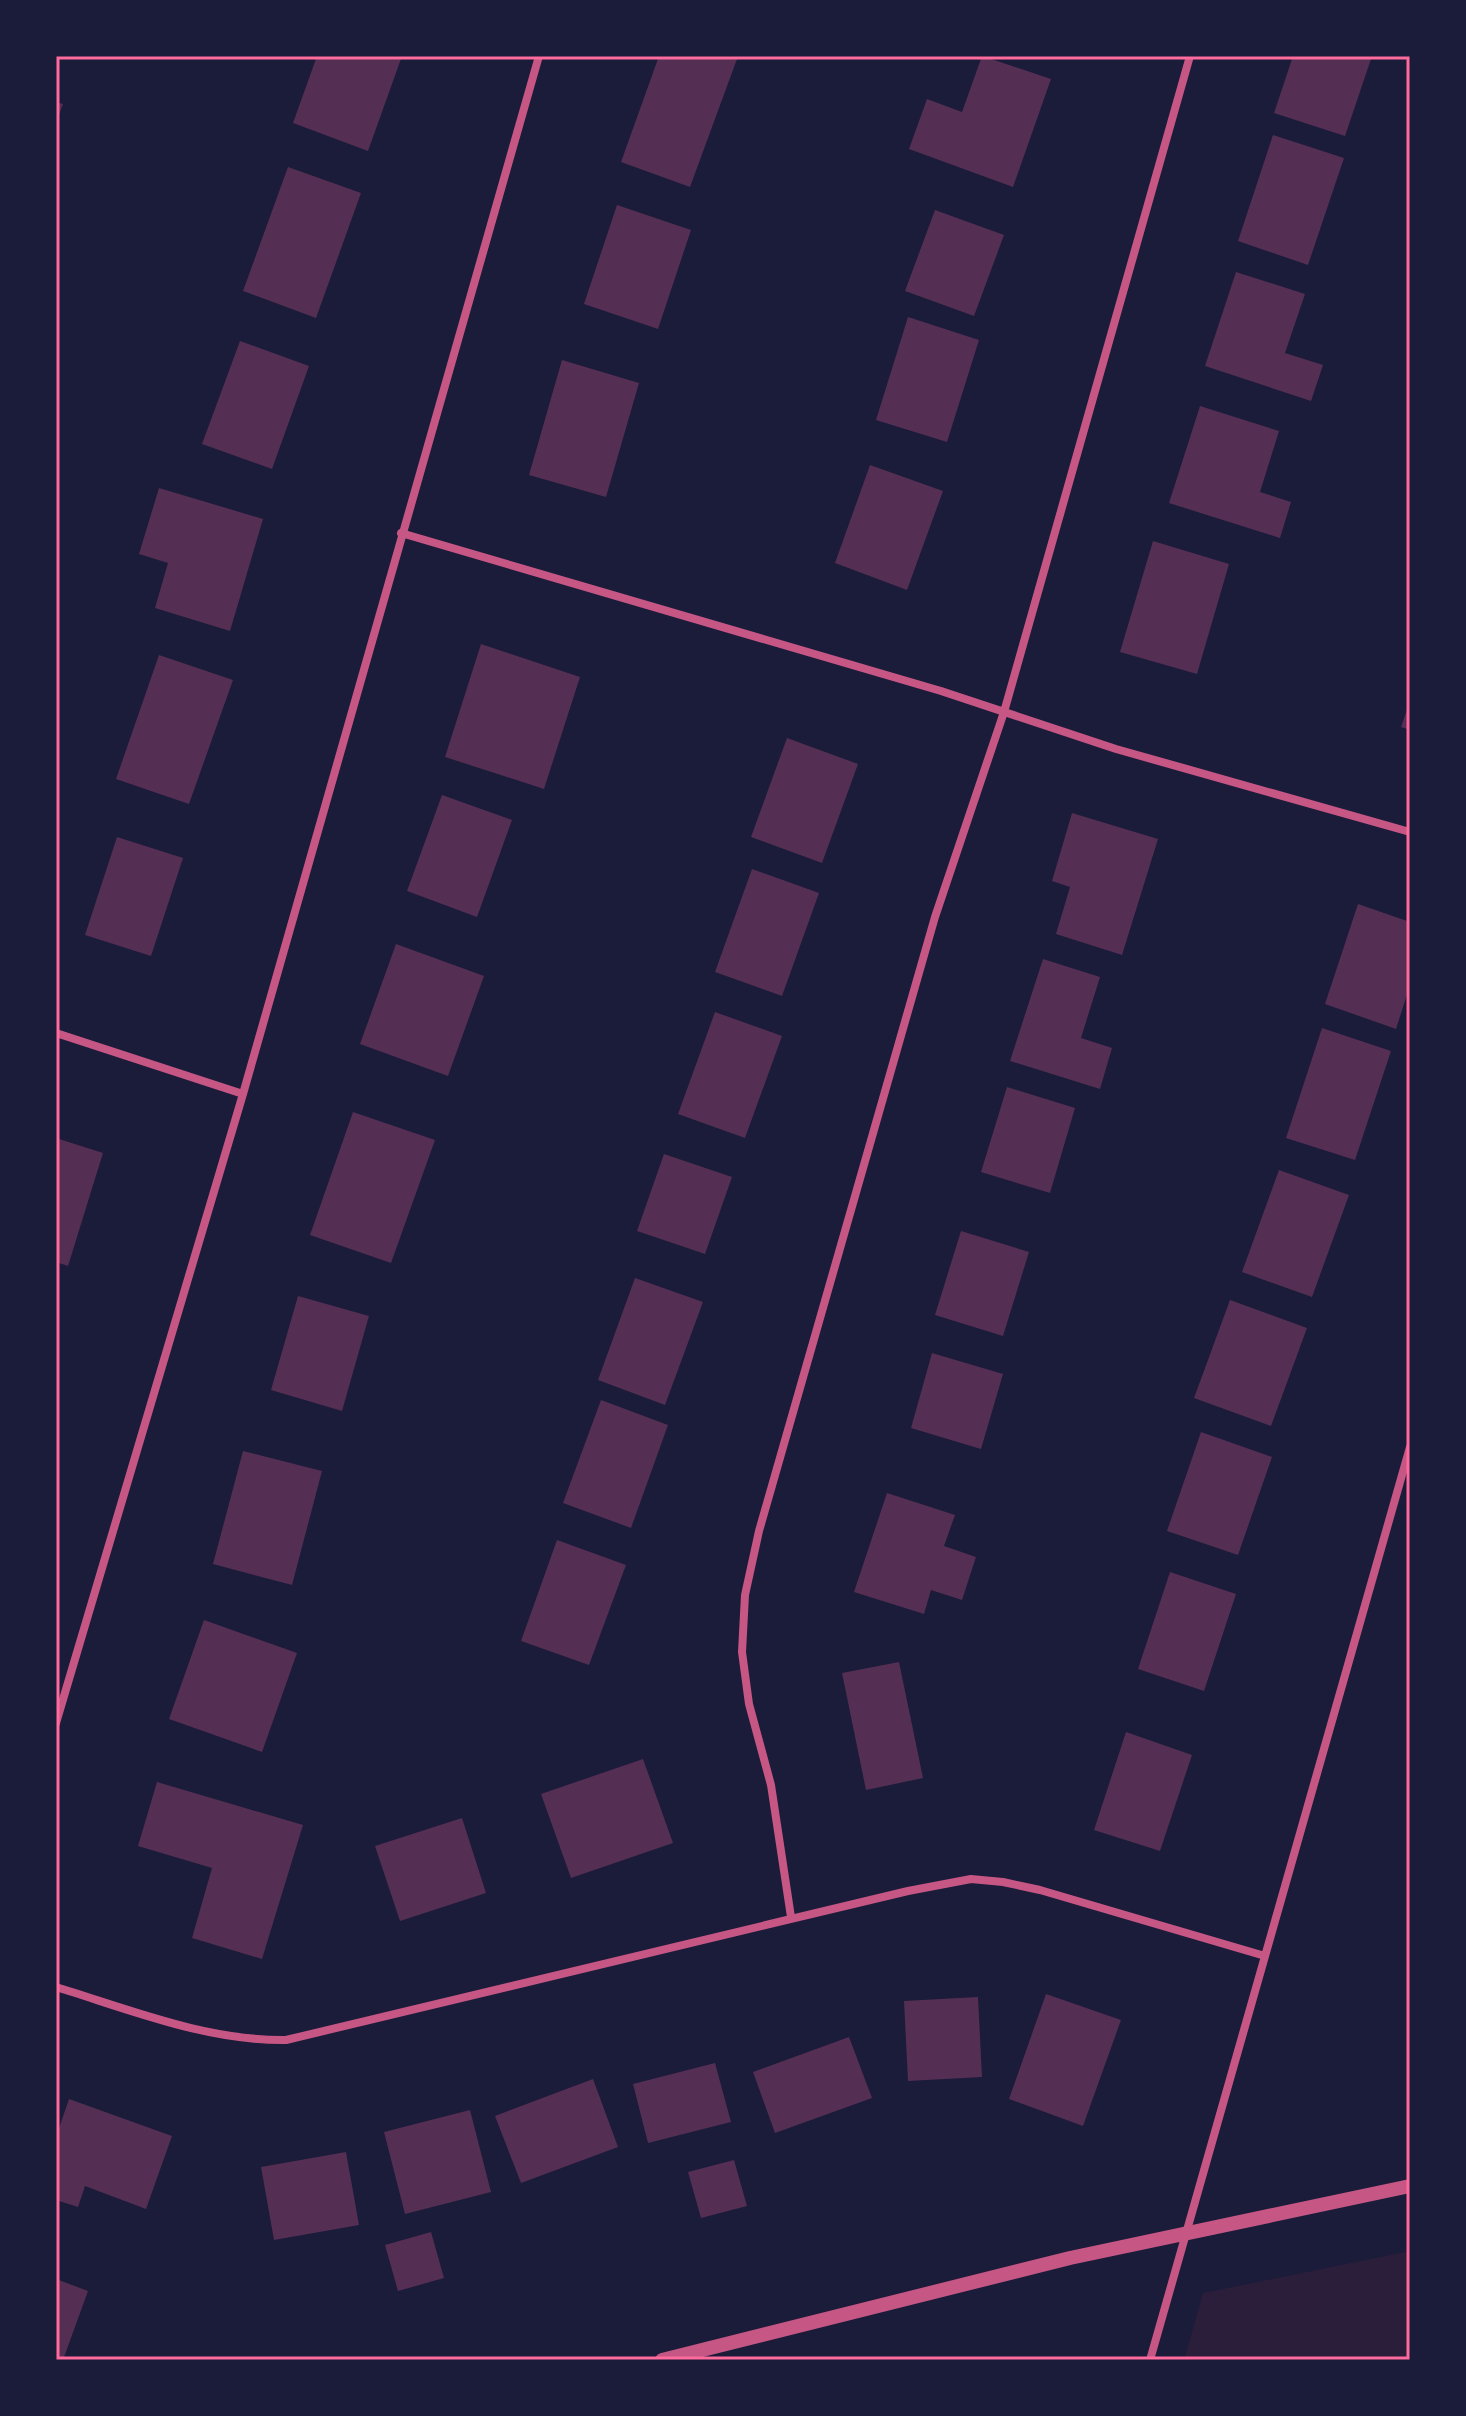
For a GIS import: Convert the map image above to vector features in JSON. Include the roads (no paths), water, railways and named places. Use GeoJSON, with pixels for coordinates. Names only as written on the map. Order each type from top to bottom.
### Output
{"type":"FeatureCollection","features":[{"type":"Feature","properties":{"kind":"street"},"geometry":{"type":"LineString","coordinates":[[56,1723],[243,1094],[539,56]]}},
{"type":"Feature","properties":{"kind":"street"},"geometry":{"type":"LineString","coordinates":[[791,1917],[771,1785],[749,1704],[742,1652],[745,1595],[759,1531],[935,917],[1004,712],[1190,56]]}},
{"type":"Feature","properties":{"kind":"street"},"geometry":{"type":"LineString","coordinates":[[401,533],[941,691],[1116,749],[1410,832]]}},
{"type":"Feature","properties":{"kind":"street"},"geometry":{"type":"LineString","coordinates":[[56,1033],[243,1094]]}},
{"type":"Feature","properties":{"kind":"street"},"geometry":{"type":"LineString","coordinates":[[1150,2360],[1410,1447]]}},
{"type":"Feature","properties":{"kind":"street"},"geometry":{"type":"LineString","coordinates":[[56,1987],[218,2035],[286,2040],[791,1917],[971,1879],[1040,1890],[1265,1956]]}},
{"type":"Feature","properties":{"kind":"street"},"geometry":{"type":"LineString","coordinates":[[662,2360],[1070,2258],[1410,2186]]}}]}
